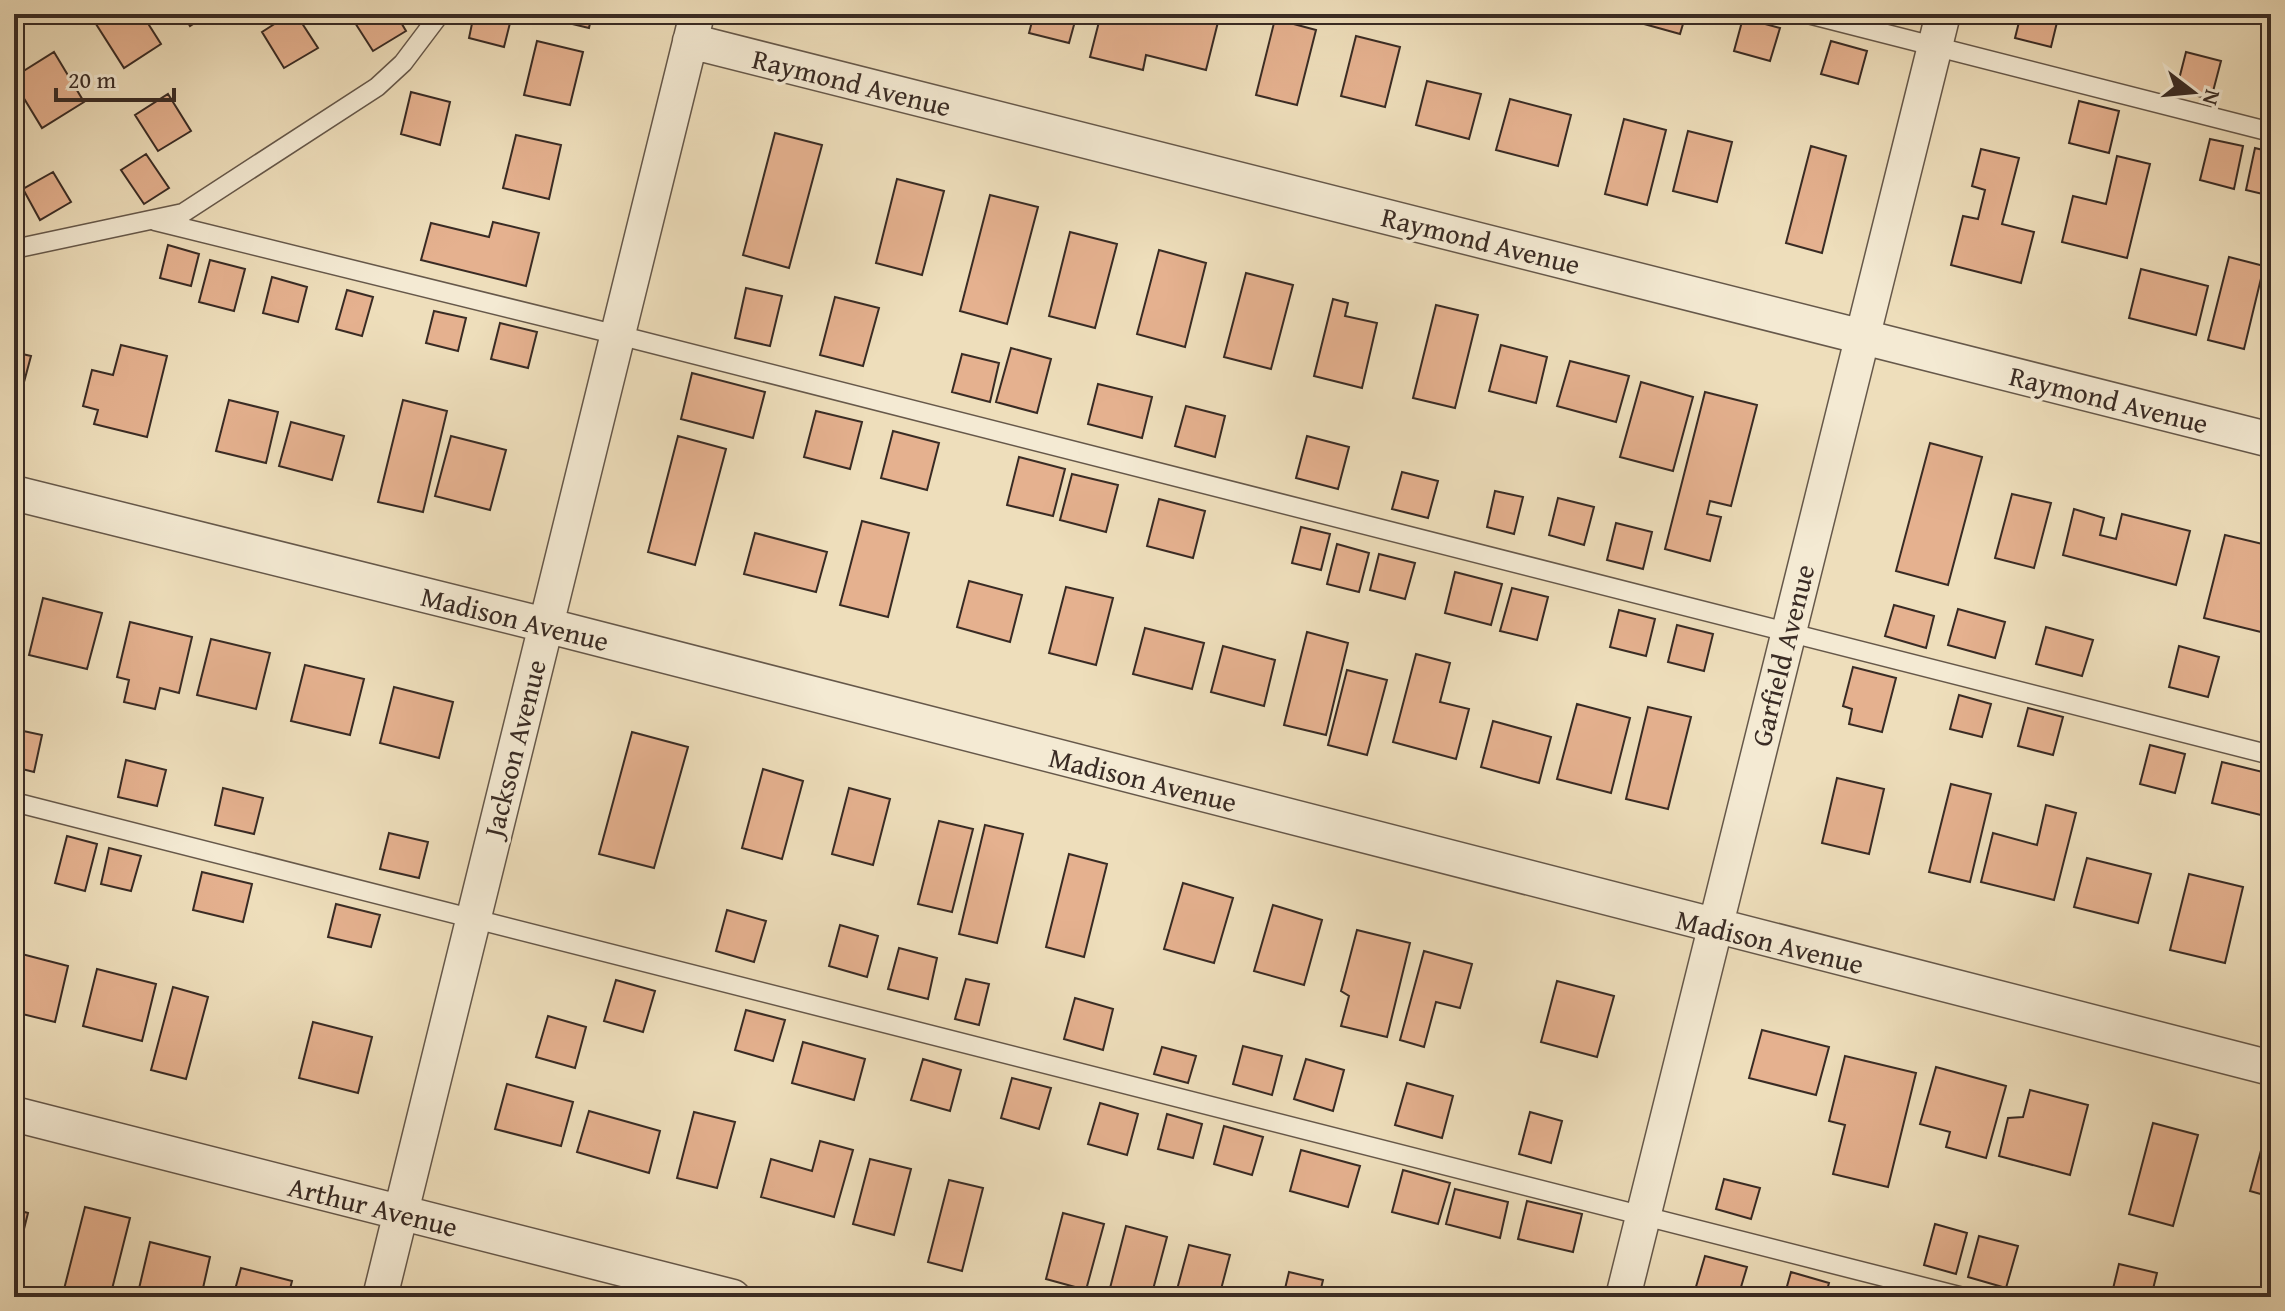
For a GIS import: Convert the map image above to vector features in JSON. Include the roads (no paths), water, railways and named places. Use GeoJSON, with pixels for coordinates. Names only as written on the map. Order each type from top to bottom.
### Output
{"type":"FeatureCollection","features":[{"type":"Feature","properties":{"kind":"street","name":"Jackson Avenue"},"geometry":{"type":"LineString","coordinates":[[380,1297],[694,27]]}},
{"type":"Feature","properties":{"kind":"street","name":"Raymond Avenue"},"geometry":{"type":"LineString","coordinates":[[694,27],[1860,336],[2271,440]]}},
{"type":"Feature","properties":{"kind":"street","name":"Garfield Avenue"},"geometry":{"type":"LineString","coordinates":[[1623,1297],[1860,336],[1939,30]]}},
{"type":"Feature","properties":{"kind":"street","name":"Madison Avenue"},"geometry":{"type":"LineString","coordinates":[[14,493],[545,625],[2271,1068]]}},
{"type":"Feature","properties":{"kind":"street","name":"Arthur Avenue"},"geometry":{"type":"LineString","coordinates":[[14,1114],[733,1297]]}},
{"type":"Feature","properties":{"kind":"lane"},"geometry":{"type":"LineString","coordinates":[[14,249],[183,213],[377,87],[403,63],[440,14]]}},
{"type":"Feature","properties":{"kind":"lane"},"geometry":{"type":"LineString","coordinates":[[1808,14],[1939,30],[2271,132]]}},
{"type":"Feature","properties":{"kind":"lane"},"geometry":{"type":"LineString","coordinates":[[155,221],[618,335],[2271,755]]}},
{"type":"Feature","properties":{"kind":"lane"},"geometry":{"type":"LineString","coordinates":[[14,802],[1963,1297]]}}]}
